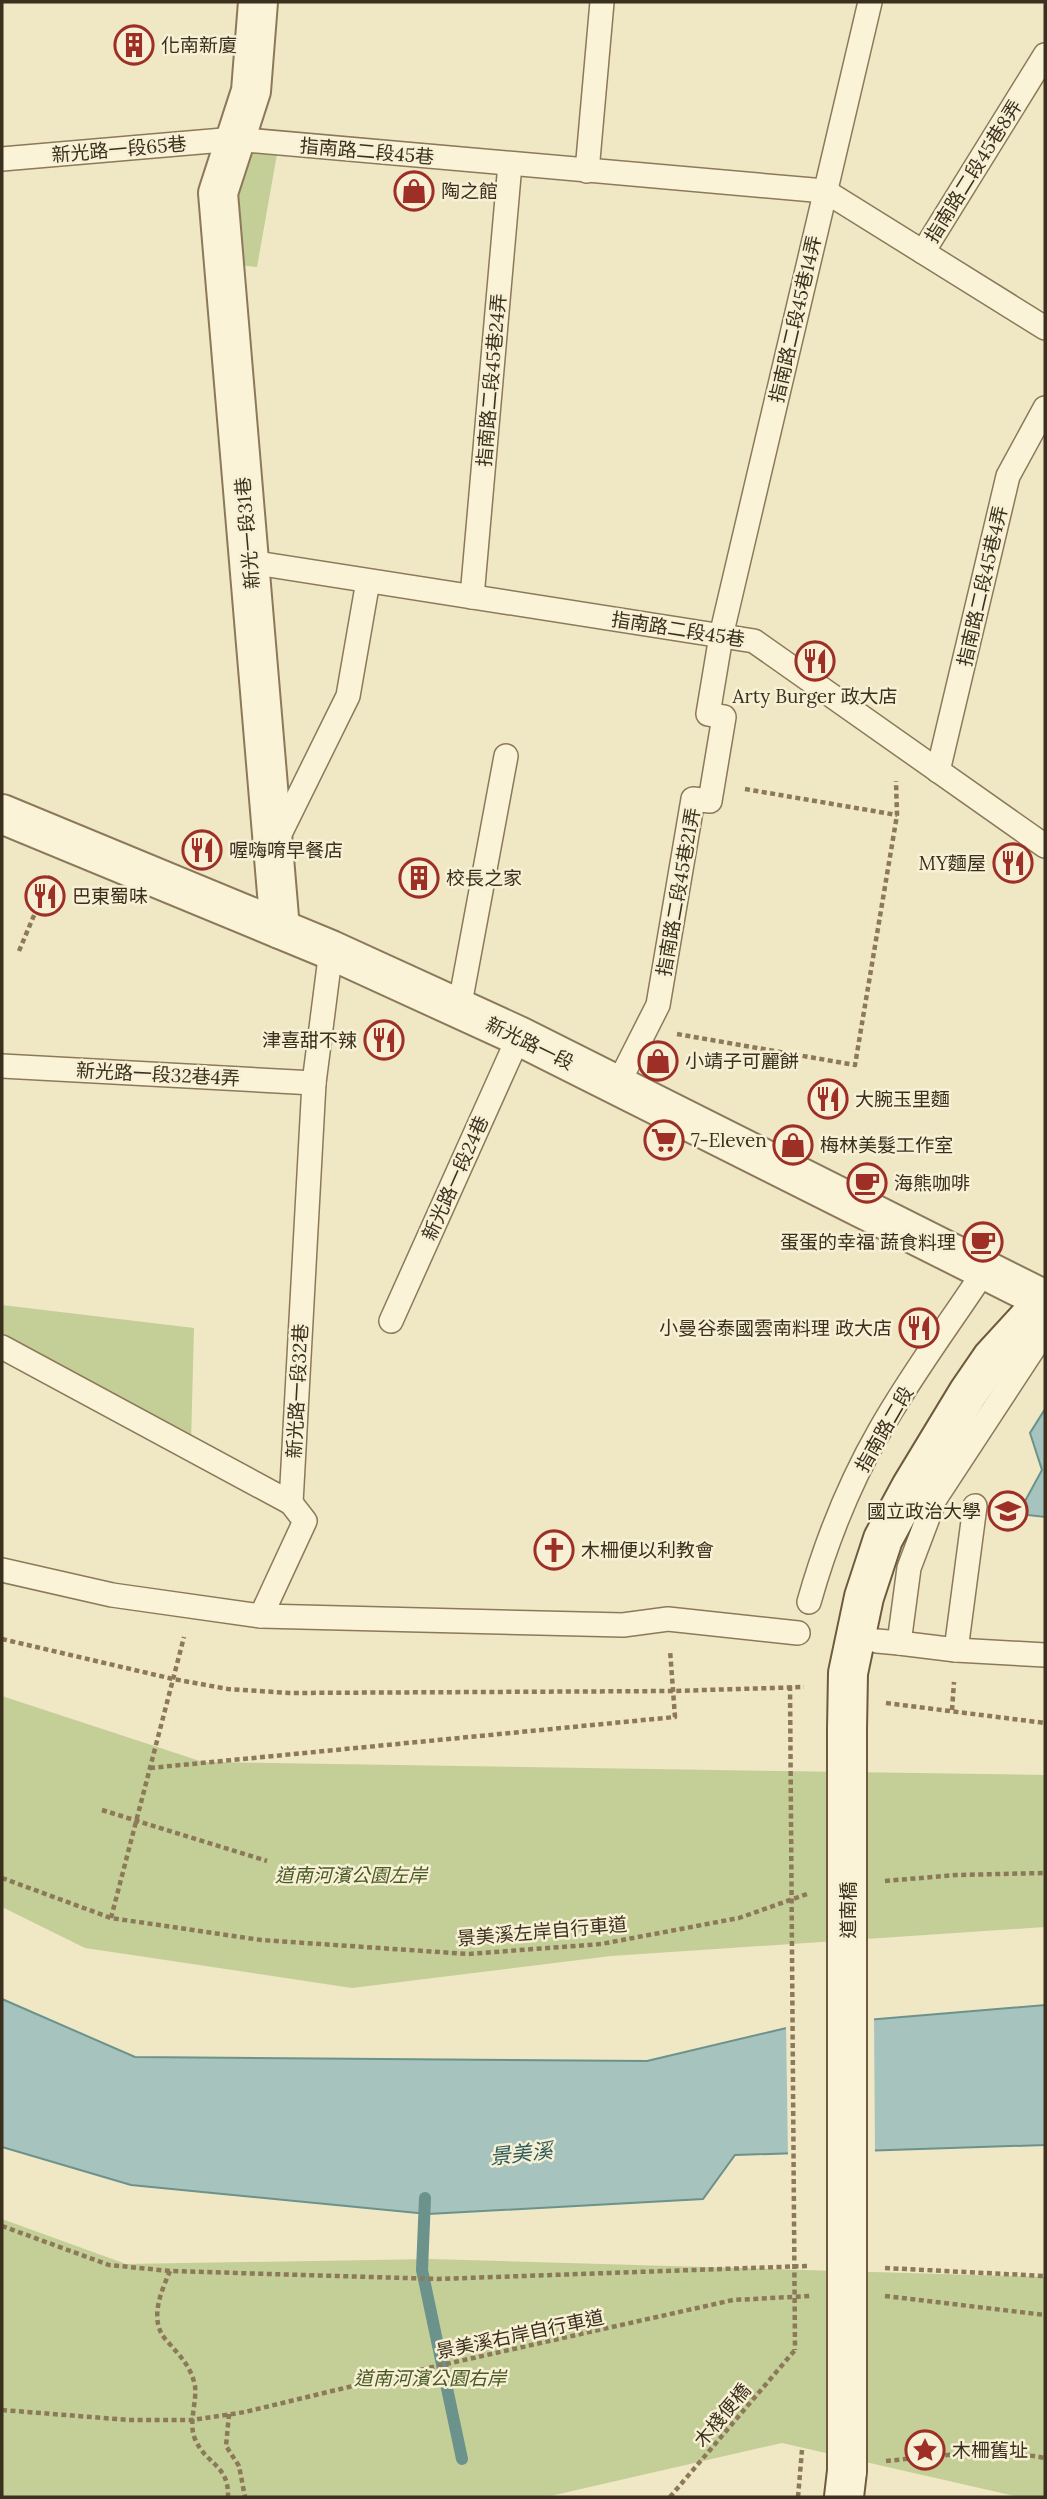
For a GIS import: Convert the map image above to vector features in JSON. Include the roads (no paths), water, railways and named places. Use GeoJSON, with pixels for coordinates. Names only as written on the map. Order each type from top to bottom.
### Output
{"type":"FeatureCollection","features":[{"type":"Feature","properties":{"kind":"street","name":"新光一段31巷"},"geometry":{"type":"LineString","coordinates":[[258,2],[251,91],[218,193],[280,929]]}},
{"type":"Feature","properties":{"kind":"street","name":"新光路一段"},"geometry":{"type":"LineString","coordinates":[[2,814],[331,950],[519,1036],[1045,1300]]}},
{"type":"Feature","properties":{"kind":"street","name":"道南橋"},"geometry":{"type":"LineString","coordinates":[[857,2477],[848,1672],[863,1597],[883,1539],[968,1393],[992,1358],[1045,1300]]}},
{"type":"Feature","properties":{"kind":"lane"},"geometry":{"type":"LineString","coordinates":[[587,171],[602,2]]}},
{"type":"Feature","properties":{"kind":"lane","name":"指南路二段45巷14弄"},"geometry":{"type":"LineString","coordinates":[[721,636],[870,2]]}},
{"type":"Feature","properties":{"kind":"lane","name":"指南路二段45巷8弄"},"geometry":{"type":"LineString","coordinates":[[923,252],[1045,55]]}},
{"type":"Feature","properties":{"kind":"lane","name":"新光路一段65巷"},"geometry":{"type":"LineString","coordinates":[[2,159],[235,139]]}},
{"type":"Feature","properties":{"kind":"lane","name":"指南路二段45巷"},"geometry":{"type":"LineString","coordinates":[[235,139],[825,191],[1045,328]]}},
{"type":"Feature","properties":{"kind":"lane","name":"指南路二段45巷24弄"},"geometry":{"type":"LineString","coordinates":[[472,597],[510,164]]}},
{"type":"Feature","properties":{"kind":"lane","name":"指南路二段45巷4弄"},"geometry":{"type":"LineString","coordinates":[[938,771],[1008,476],[1045,408]]}},
{"type":"Feature","properties":{"kind":"lane","name":"指南路二段45巷"},"geometry":{"type":"LineString","coordinates":[[250,562],[754,641],[1045,843]]}},
{"type":"Feature","properties":{"kind":"lane"},"geometry":{"type":"LineString","coordinates":[[273,849],[348,696],[368,580]]}},
{"type":"Feature","properties":{"kind":"lane","name":"指南路二段45巷21弄"},"geometry":{"type":"LineString","coordinates":[[617,1086],[658,1005],[694,799],[710,802],[724,718],[708,714],[721,636]]}},
{"type":"Feature","properties":{"kind":"lane"},"geometry":{"type":"LineString","coordinates":[[459,1009],[506,756]]}},
{"type":"Feature","properties":{"kind":"lane","name":"新光路一段32巷"},"geometry":{"type":"LineString","coordinates":[[291,1503],[314,1083],[331,950]]}},
{"type":"Feature","properties":{"kind":"lane","name":"新光路一段24巷"},"geometry":{"type":"LineString","coordinates":[[391,1321],[519,1036]]}},
{"type":"Feature","properties":{"kind":"lane","name":"新光路一段32巷4弄"},"geometry":{"type":"LineString","coordinates":[[2,1066],[314,1083]]}},
{"type":"Feature","properties":{"kind":"lane","name":"指南路二段"},"geometry":{"type":"LineString","coordinates":[[809,1602],[824,1549],[862,1463],[902,1395],[985,1269]]}},
{"type":"Feature","properties":{"kind":"lane"},"geometry":{"type":"LineString","coordinates":[[1045,1331],[935,1499],[909,1568],[888,1642],[956,1650],[1045,1655]]}},
{"type":"Feature","properties":{"kind":"lane"},"geometry":{"type":"LineString","coordinates":[[2,1347],[291,1503],[305,1521],[261,1616]]}},
{"type":"Feature","properties":{"kind":"lane"},"geometry":{"type":"LineString","coordinates":[[956,1650],[975,1507]]}},
{"type":"Feature","properties":{"kind":"lane"},"geometry":{"type":"LineString","coordinates":[[2,1570],[112,1595],[261,1616],[623,1625],[668,1619],[798,1633]]}},
{"type":"Feature","properties":{"kind":"water"},"geometry":{"type":"Polygon","coordinates":[[[1045,1409],[1045,1517],[1018,1514],[1042,1470],[1030,1433],[1045,1409]]]}},
{"type":"Feature","properties":{"kind":"water","name":"景美溪"},"geometry":{"type":"Polygon","coordinates":[[[2,1999],[135,2057],[647,2061],[795,2026],[1045,2005],[1045,2145],[735,2155],[703,2199],[428,2214],[131,2185],[2,2147],[2,1999]]]}},
{"type":"Feature","properties":{"kind":"waterway"},"geometry":{"type":"LineString","coordinates":[[425,2198],[422,2270],[462,2459]]}},
{"type":"Feature","properties":{"kind":"place","name":"化南新廈"},"geometry":{"type":"Point","coordinates":[134,45]}},
{"type":"Feature","properties":{"kind":"place","name":"陶之館"},"geometry":{"type":"Point","coordinates":[414,191]}},
{"type":"Feature","properties":{"kind":"place","name":"Arty Burger 政大店"},"geometry":{"type":"Point","coordinates":[815,661]}},
{"type":"Feature","properties":{"kind":"place","name":"喔嗨唷早餐店"},"geometry":{"type":"Point","coordinates":[202,850]}},
{"type":"Feature","properties":{"kind":"place","name":"MY麵屋"},"geometry":{"type":"Point","coordinates":[1013,863]}},
{"type":"Feature","properties":{"kind":"place","name":"校長之家"},"geometry":{"type":"Point","coordinates":[419,878]}},
{"type":"Feature","properties":{"kind":"place","name":"巴東蜀味"},"geometry":{"type":"Point","coordinates":[45,896]}},
{"type":"Feature","properties":{"kind":"place","name":"津喜甜不辣"},"geometry":{"type":"Point","coordinates":[384,1040]}},
{"type":"Feature","properties":{"kind":"place","name":"小靖子可麗餅"},"geometry":{"type":"Point","coordinates":[658,1061]}},
{"type":"Feature","properties":{"kind":"place","name":"大腕玉里麵"},"geometry":{"type":"Point","coordinates":[828,1099]}},
{"type":"Feature","properties":{"kind":"place","name":"7-Eleven"},"geometry":{"type":"Point","coordinates":[664,1140]}},
{"type":"Feature","properties":{"kind":"place","name":"梅林美髮工作室"},"geometry":{"type":"Point","coordinates":[793,1145]}},
{"type":"Feature","properties":{"kind":"place","name":"海熊咖啡"},"geometry":{"type":"Point","coordinates":[867,1183]}},
{"type":"Feature","properties":{"kind":"place","name":"蛋蛋的幸福 蔬食料理"},"geometry":{"type":"Point","coordinates":[983,1242]}},
{"type":"Feature","properties":{"kind":"place","name":"小曼谷泰國雲南料理 政大店"},"geometry":{"type":"Point","coordinates":[919,1328]}},
{"type":"Feature","properties":{"kind":"place","name":"國立政治大學"},"geometry":{"type":"Point","coordinates":[1008,1511]}},
{"type":"Feature","properties":{"kind":"place","name":"木柵便以利教會"},"geometry":{"type":"Point","coordinates":[554,1550]}},
{"type":"Feature","properties":{"kind":"place","name":"木柵舊址"},"geometry":{"type":"Point","coordinates":[925,2450]}},
{"type":"Feature","properties":{"kind":"park label","name":"道南河濱公園左岸"},"geometry":{"type":"Point","coordinates":[351,1875]}},
{"type":"Feature","properties":{"kind":"park label","name":"道南河濱公園右岸"},"geometry":{"type":"Point","coordinates":[430,2378]}}]}
